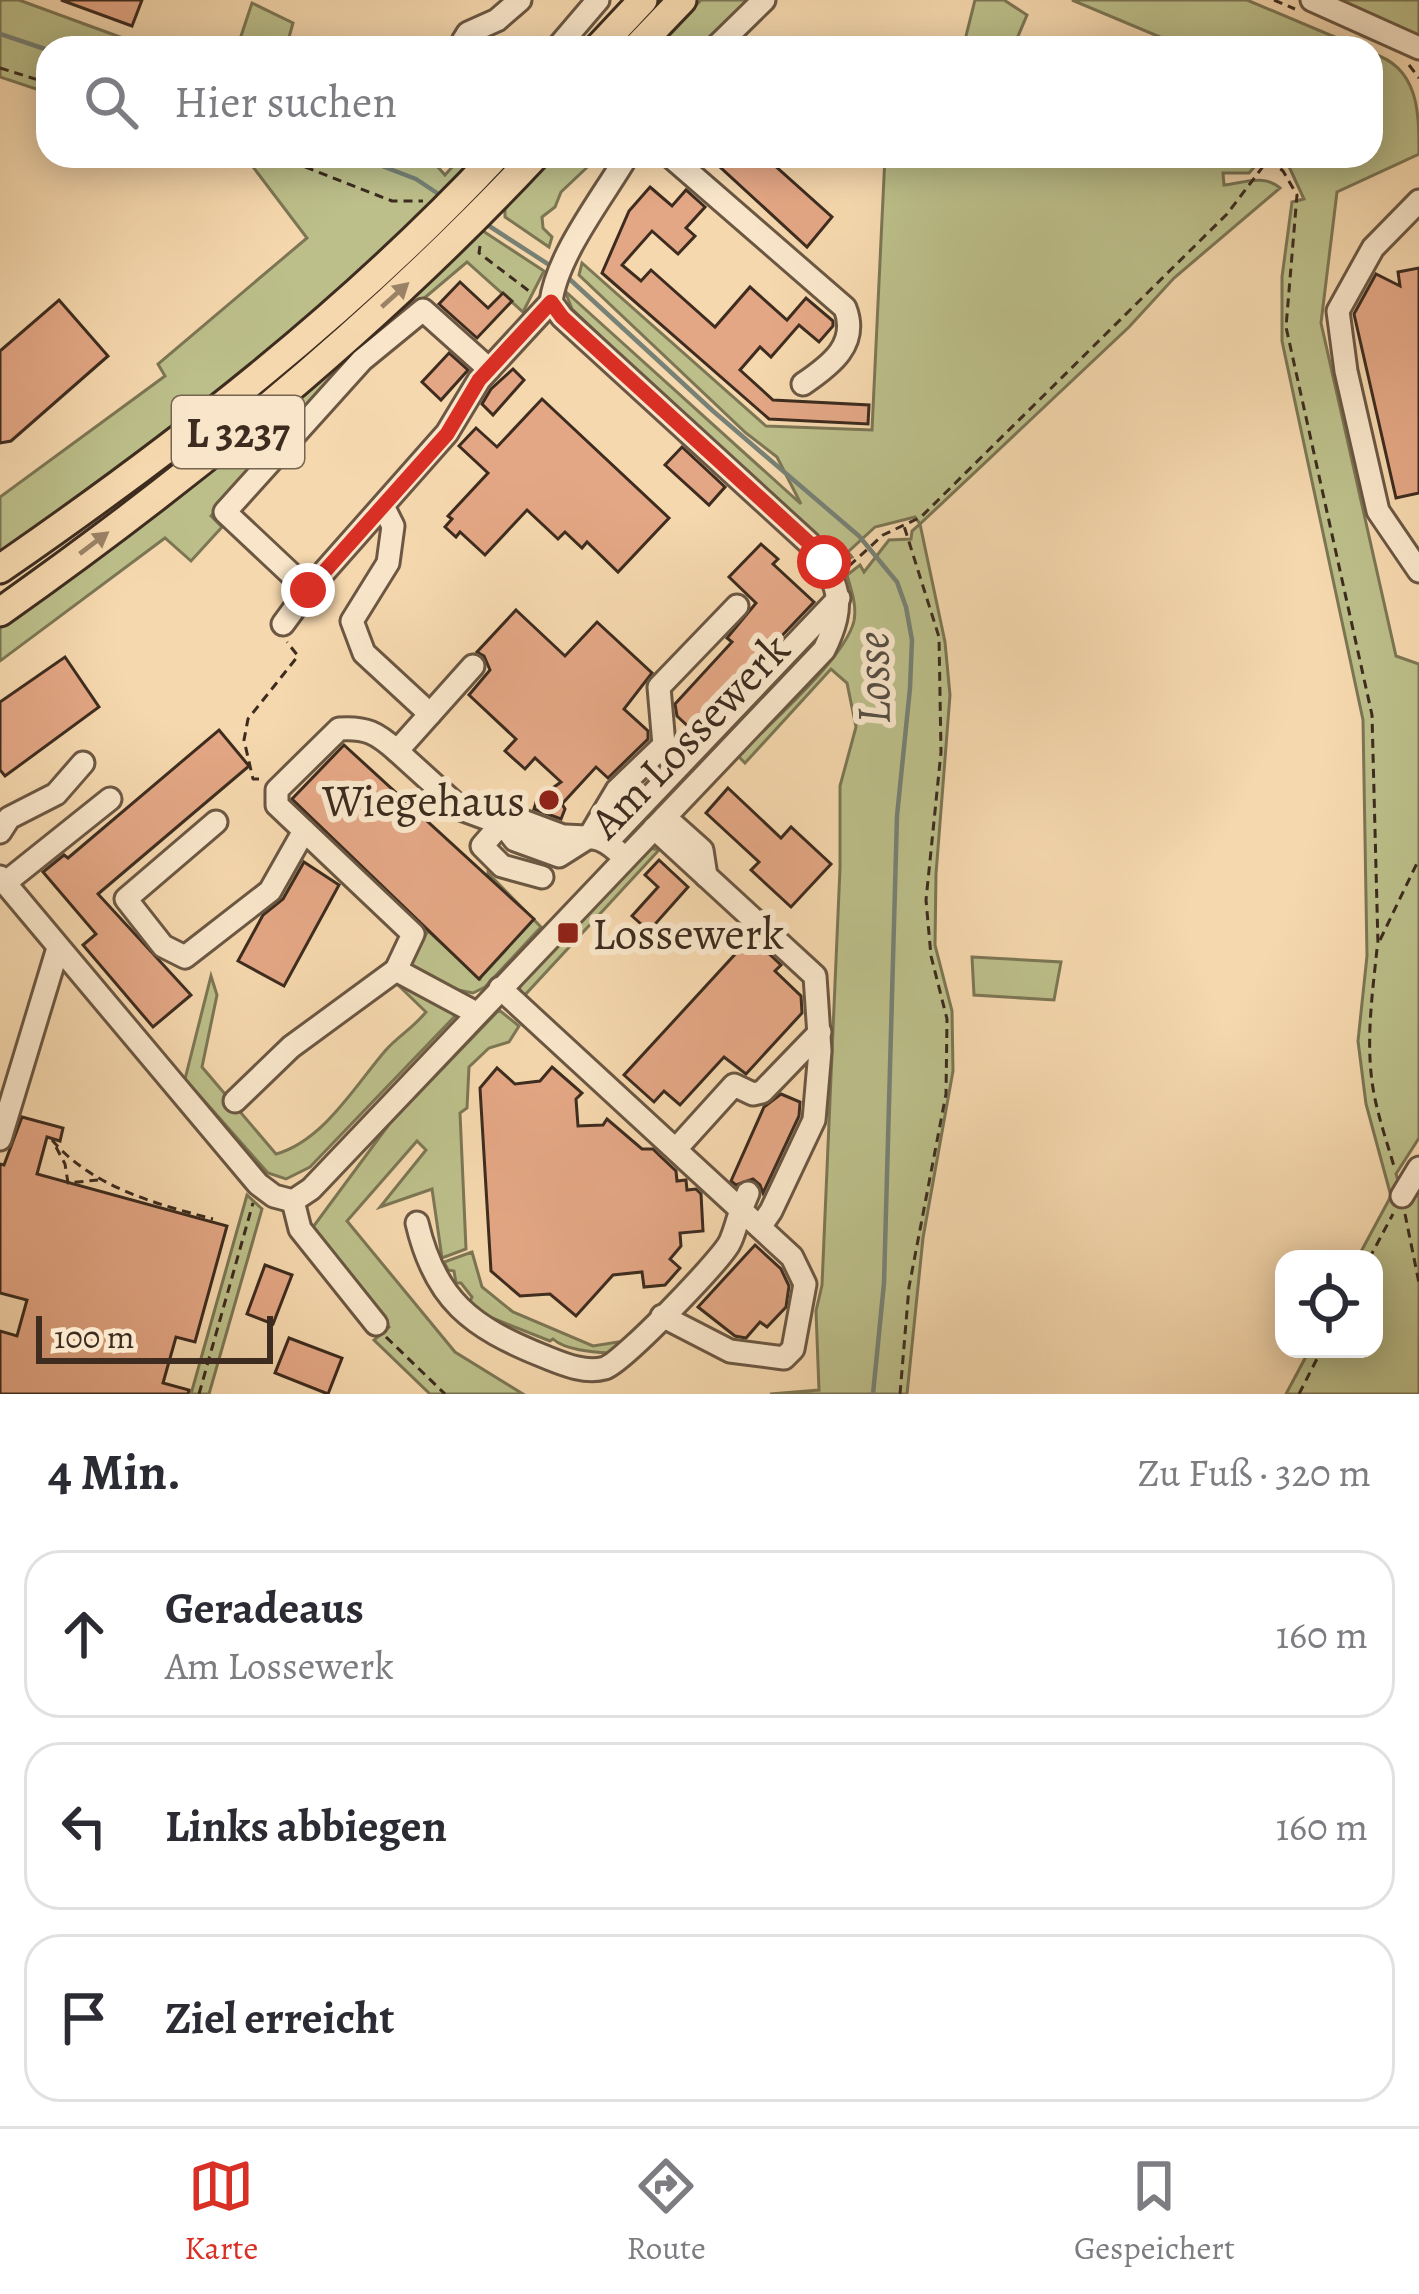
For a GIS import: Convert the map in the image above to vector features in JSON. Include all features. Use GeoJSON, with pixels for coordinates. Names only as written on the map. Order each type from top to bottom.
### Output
{"type":"FeatureCollection","features":[{"type":"Feature","properties":{"kind":"main road"},"geometry":{"type":"LineString","coordinates":[[609,36],[643,0]]}},
{"type":"Feature","properties":{"kind":"main road"},"geometry":{"type":"LineString","coordinates":[[648,36],[682,0]]}},
{"type":"Feature","properties":{"kind":"main road","name":"L 3237"},"geometry":{"type":"LineString","coordinates":[[484,189],[492,168]]}},
{"type":"Feature","properties":{"kind":"main road","name":"L 3237"},"geometry":{"type":"LineString","coordinates":[[0,613],[262,412],[484,189],[516,168]]}},
{"type":"Feature","properties":{"kind":"main road","name":"L 3237"},"geometry":{"type":"LineString","coordinates":[[0,568],[148,464],[453,221]]}},
{"type":"Feature","properties":{"kind":"street"},"geometry":{"type":"LineString","coordinates":[[466,36],[497,20],[520,0]]}},
{"type":"Feature","properties":{"kind":"street"},"geometry":{"type":"LineString","coordinates":[[567,36],[598,0]]}},
{"type":"Feature","properties":{"kind":"street"},"geometry":{"type":"LineString","coordinates":[[727,36],[764,0]]}},
{"type":"Feature","properties":{"kind":"street"},"geometry":{"type":"LineString","coordinates":[[1312,0],[1419,47]]}},
{"type":"Feature","properties":{"kind":"street"},"geometry":{"type":"LineString","coordinates":[[283,624],[447,434],[489,369],[552,293],[620,168]]}},
{"type":"Feature","properties":{"kind":"street"},"geometry":{"type":"LineString","coordinates":[[684,168],[845,308],[851,324],[848,342],[833,364],[803,385]]}},
{"type":"Feature","properties":{"kind":"street"},"geometry":{"type":"LineString","coordinates":[[1419,201],[1373,248],[1338,311],[1346,371],[1378,511],[1419,571]]}},
{"type":"Feature","properties":{"kind":"street"},"geometry":{"type":"LineString","coordinates":[[552,293],[562,317],[809,543],[834,577],[839,598],[589,843]]}},
{"type":"Feature","properties":{"kind":"street"},"geometry":{"type":"LineString","coordinates":[[308,590],[225,512],[362,360],[423,310],[489,369]]}},
{"type":"Feature","properties":{"kind":"street"},"geometry":{"type":"LineString","coordinates":[[384,508],[393,526],[388,563],[352,621],[364,653],[430,714]]}},
{"type":"Feature","properties":{"kind":"street","name":"Am Lossewerk"},"geometry":{"type":"LineString","coordinates":[[292,1201],[311,1189],[824,650],[838,623],[839,598]]}},
{"type":"Feature","properties":{"kind":"street"},"geometry":{"type":"LineString","coordinates":[[601,884],[589,843],[616,790],[664,745],[659,687],[737,606]]}},
{"type":"Feature","properties":{"kind":"street"},"geometry":{"type":"LineString","coordinates":[[397,751],[473,666]]}},
{"type":"Feature","properties":{"kind":"street"},"geometry":{"type":"LineString","coordinates":[[235,1101],[291,1047],[396,970],[412,934],[277,805],[277,790],[339,729],[362,727],[376,733],[461,808],[502,824],[589,843],[625,858]]}},
{"type":"Feature","properties":{"kind":"street"},"geometry":{"type":"LineString","coordinates":[[0,832],[9,818],[56,794],[83,763]]}},
{"type":"Feature","properties":{"kind":"street"},"geometry":{"type":"LineString","coordinates":[[110,800],[2,887],[26,909],[258,1184],[292,1201],[300,1229],[376,1324]]}},
{"type":"Feature","properties":{"kind":"street"},"geometry":{"type":"LineString","coordinates":[[216,822],[126,899],[163,946],[185,957],[270,891],[304,831]]}},
{"type":"Feature","properties":{"kind":"street"},"geometry":{"type":"LineString","coordinates":[[659,822],[702,850],[706,876],[815,976],[820,1032],[814,1120],[760,1227]]}},
{"type":"Feature","properties":{"kind":"street"},"geometry":{"type":"LineString","coordinates":[[502,824],[482,846],[502,866],[542,877]]}},
{"type":"Feature","properties":{"kind":"street"},"geometry":{"type":"LineString","coordinates":[[0,1139],[58,948]]}},
{"type":"Feature","properties":{"kind":"street"},"geometry":{"type":"LineString","coordinates":[[396,970],[476,1013]]}},
{"type":"Feature","properties":{"kind":"street"},"geometry":{"type":"LineString","coordinates":[[500,988],[676,1149],[744,1201],[760,1227],[792,1257],[806,1285],[793,1349],[784,1358],[730,1352],[662,1316]]}},
{"type":"Feature","properties":{"kind":"street"},"geometry":{"type":"LineString","coordinates":[[676,1149],[734,1085],[753,1094],[762,1092],[820,1032]]}},
{"type":"Feature","properties":{"kind":"street"},"geometry":{"type":"LineString","coordinates":[[1402,1196],[1419,1168]]}},
{"type":"Feature","properties":{"kind":"street"},"geometry":{"type":"LineString","coordinates":[[416,1223],[427,1266],[467,1316],[500,1338],[574,1368],[605,1368],[631,1349],[728,1245],[744,1201]]}},
{"type":"Feature","properties":{"kind":"path"},"geometry":{"type":"LineString","coordinates":[[0,68],[36,78]]}},
{"type":"Feature","properties":{"kind":"path"},"geometry":{"type":"LineString","coordinates":[[306,168],[453,221],[479,253],[523,290],[552,293]]}},
{"type":"Feature","properties":{"kind":"path"},"geometry":{"type":"LineString","coordinates":[[856,561],[883,535],[921,517],[1227,214],[1262,168]]}},
{"type":"Feature","properties":{"kind":"path"},"geometry":{"type":"LineString","coordinates":[[1279,168],[1297,195],[1286,327],[1372,716],[1378,945],[1369,1017],[1370,1055],[1374,1095],[1402,1196],[1419,1283]]}},
{"type":"Feature","properties":{"kind":"path"},"geometry":{"type":"LineString","coordinates":[[900,1394],[908,1287],[948,1062],[947,1019],[932,956],[926,899],[941,752],[938,637],[904,526]]}},
{"type":"Feature","properties":{"kind":"path"},"geometry":{"type":"LineString","coordinates":[[283,624],[280,633],[298,656],[248,719],[244,740],[253,778],[283,784]]}},
{"type":"Feature","properties":{"kind":"path"},"geometry":{"type":"LineString","coordinates":[[1378,945],[1419,859]]}},
{"type":"Feature","properties":{"kind":"path"},"geometry":{"type":"LineString","coordinates":[[106,1182],[68,1183],[65,1164],[52,1140],[67,1157],[106,1182],[213,1219]]}},
{"type":"Feature","properties":{"kind":"path"},"geometry":{"type":"LineString","coordinates":[[199,1394],[258,1184]]}},
{"type":"Feature","properties":{"kind":"path"},"geometry":{"type":"LineString","coordinates":[[1374,1250],[1402,1196]]}},
{"type":"Feature","properties":{"kind":"path"},"geometry":{"type":"LineString","coordinates":[[376,1324],[404,1359],[445,1394]]}},
{"type":"Feature","properties":{"kind":"path"},"geometry":{"type":"LineString","coordinates":[[1299,1394],[1317,1358]]}},
{"type":"Feature","properties":{"kind":"green space"},"geometry":{"type":"Polygon","coordinates":[[[0,0],[19,0],[117,36],[36,36],[36,89],[0,77],[0,0]]]}},
{"type":"Feature","properties":{"kind":"green space"},"geometry":{"type":"Polygon","coordinates":[[[701,0],[750,0],[716,36],[666,36],[701,0]]]}},
{"type":"Feature","properties":{"kind":"green space"},"geometry":{"type":"Polygon","coordinates":[[[975,0],[1004,0],[1027,15],[1018,36],[966,36],[975,0]]]}},
{"type":"Feature","properties":{"kind":"green space"},"geometry":{"type":"Polygon","coordinates":[[[1072,0],[1247,0],[1332,36],[1158,36],[1072,0]]]}},
{"type":"Feature","properties":{"kind":"green space"},"geometry":{"type":"Polygon","coordinates":[[[1333,0],[1419,0],[1419,36],[1333,0]]]}},
{"type":"Feature","properties":{"kind":"green space"},"geometry":{"type":"Polygon","coordinates":[[[252,3],[293,23],[289,36],[241,36],[252,3]]]}},
{"type":"Feature","properties":{"kind":"green space"},"geometry":{"type":"Polygon","coordinates":[[[1383,58],[1387,60],[1399,69],[1413,93],[1419,154],[1337,192],[1321,323],[1396,656],[1419,664],[1419,1138],[1396,1174],[1403,1196],[1419,1183],[1419,1394],[1286,1394],[1305,1358],[1383,1358],[1383,1250],[1362,1250],[1391,1196],[1366,1104],[1358,1041],[1367,956],[1363,720],[1282,341],[1282,277],[1292,202],[1304,199],[1290,168],[1383,168],[1383,58]]]}},
{"type":"Feature","properties":{"kind":"green space"},"geometry":{"type":"Polygon","coordinates":[[[254,168],[439,168],[445,175],[451,168],[469,168],[407,232],[240,378],[0,556],[0,497],[165,376],[158,364],[307,238],[254,168]]]}},
{"type":"Feature","properties":{"kind":"green space"},"geometry":{"type":"Polygon","coordinates":[[[541,168],[586,168],[542,217],[543,228],[552,237],[549,247],[505,217],[505,206],[541,168]]]}},
{"type":"Feature","properties":{"kind":"green space"},"geometry":{"type":"Polygon","coordinates":[[[884,168],[1253,168],[1249,173],[1223,173],[1224,185],[1261,180],[1280,188],[1174,278],[1129,327],[920,524],[915,517],[875,527],[848,552],[852,557],[839,565],[807,528],[613,353],[572,309],[565,291],[801,504],[777,457],[579,275],[582,263],[766,426],[872,430],[884,168]]]}},
{"type":"Feature","properties":{"kind":"green space"},"geometry":{"type":"Polygon","coordinates":[[[483,231],[544,271],[523,312],[467,262],[365,348],[211,516],[222,527],[191,561],[165,538],[0,661],[0,628],[55,589],[483,231]]]}},
{"type":"Feature","properties":{"kind":"green space"},"geometry":{"type":"Polygon","coordinates":[[[920,524],[945,642],[950,695],[935,945],[952,1011],[953,1071],[923,1238],[907,1394],[770,1394],[819,1390],[816,1311],[822,1285],[840,786],[856,727],[847,683],[831,669],[745,763],[738,756],[821,673],[848,636],[855,609],[847,575],[860,565],[864,572],[889,540],[911,539],[920,524]]]}},
{"type":"Feature","properties":{"kind":"green space"},"geometry":{"type":"Polygon","coordinates":[[[650,848],[659,850],[523,997],[521,981],[650,848]]]}},
{"type":"Feature","properties":{"kind":"green space"},"geometry":{"type":"Polygon","coordinates":[[[488,873],[541,927],[485,987],[456,994],[408,965],[428,931],[480,978],[488,873]]]}},
{"type":"Feature","properties":{"kind":"green space"},"geometry":{"type":"Polygon","coordinates":[[[972,957],[1061,962],[1054,1000],[974,995],[972,957]]]}},
{"type":"Feature","properties":{"kind":"green space"},"geometry":{"type":"Polygon","coordinates":[[[211,976],[217,995],[202,1067],[276,1154],[323,1125],[385,1051],[426,1012],[398,985],[457,1014],[310,1167],[286,1179],[268,1173],[185,1079],[211,976]]]}},
{"type":"Feature","properties":{"kind":"green space"},"geometry":{"type":"Polygon","coordinates":[[[499,1010],[519,1026],[509,1042],[489,1048],[469,1067],[467,1108],[460,1113],[466,1249],[442,1258],[432,1189],[380,1207],[426,1150],[417,1141],[347,1221],[455,1352],[523,1394],[430,1394],[374,1340],[389,1327],[313,1227],[390,1123],[499,1010]]]}},
{"type":"Feature","properties":{"kind":"green space"},"geometry":{"type":"Polygon","coordinates":[[[247,1195],[262,1209],[209,1394],[191,1394],[247,1195]]]}},
{"type":"Feature","properties":{"kind":"green space"},"geometry":{"type":"Polygon","coordinates":[[[472,1252],[482,1287],[513,1312],[593,1346],[624,1341],[610,1353],[579,1350],[487,1316],[470,1302],[472,1297],[456,1283],[454,1271],[444,1262],[472,1252]]]}},
{"type":"Feature","properties":{"kind":"building"},"geometry":{"type":"Polygon","coordinates":[[[61,0],[142,0],[132,26],[61,0]]]}},
{"type":"Feature","properties":{"kind":"building"},"geometry":{"type":"Polygon","coordinates":[[[721,168],[777,168],[832,217],[807,247],[721,168]]]}},
{"type":"Feature","properties":{"kind":"building"},"geometry":{"type":"Polygon","coordinates":[[[650,187],[672,206],[686,190],[705,207],[686,228],[695,236],[678,254],[652,231],[622,265],[641,281],[651,270],[715,327],[750,287],[787,320],[806,298],[833,321],[819,342],[799,325],[771,357],[760,347],[740,370],[773,400],[869,405],[868,424],[769,419],[602,273],[629,211],[650,187]]]}},
{"type":"Feature","properties":{"kind":"building"},"geometry":{"type":"Polygon","coordinates":[[[1419,268],[1419,493],[1396,498],[1354,314],[1376,274],[1400,286],[1398,272],[1419,268]]]}},
{"type":"Feature","properties":{"kind":"building"},"geometry":{"type":"Polygon","coordinates":[[[460,282],[488,308],[503,293],[512,301],[477,338],[439,304],[460,282]]]}},
{"type":"Feature","properties":{"kind":"building"},"geometry":{"type":"Polygon","coordinates":[[[59,300],[108,356],[11,441],[0,443],[0,351],[59,300]]]}},
{"type":"Feature","properties":{"kind":"building"},"geometry":{"type":"Polygon","coordinates":[[[449,353],[468,370],[441,400],[422,382],[449,353]]]}},
{"type":"Feature","properties":{"kind":"building"},"geometry":{"type":"Polygon","coordinates":[[[513,369],[524,380],[493,415],[482,404],[513,369]]]}},
{"type":"Feature","properties":{"kind":"building"},"geometry":{"type":"Polygon","coordinates":[[[542,399],[669,518],[618,572],[587,542],[582,548],[565,532],[558,539],[527,510],[485,555],[460,532],[456,537],[445,527],[452,519],[448,516],[488,473],[459,446],[476,428],[497,447],[542,399]]]}},
{"type":"Feature","properties":{"kind":"building"},"geometry":{"type":"Polygon","coordinates":[[[682,447],[725,487],[709,505],[665,465],[682,447]]]}},
{"type":"Feature","properties":{"kind":"building"},"geometry":{"type":"Polygon","coordinates":[[[761,544],[778,559],[773,564],[814,602],[692,730],[677,716],[675,704],[732,642],[727,638],[756,603],[729,577],[761,544]]]}},
{"type":"Feature","properties":{"kind":"building"},"geometry":{"type":"Polygon","coordinates":[[[516,610],[565,656],[597,622],[652,673],[624,709],[648,731],[648,739],[608,778],[596,767],[562,804],[561,819],[534,809],[537,799],[561,782],[535,758],[525,769],[505,751],[516,739],[469,695],[490,670],[477,652],[516,610]]]}},
{"type":"Feature","properties":{"kind":"building"},"geometry":{"type":"Polygon","coordinates":[[[65,657],[99,707],[5,776],[0,770],[0,702],[65,657]]]}},
{"type":"Feature","properties":{"kind":"building"},"geometry":{"type":"Polygon","coordinates":[[[219,730],[249,766],[98,894],[191,995],[153,1027],[83,945],[96,934],[43,872],[64,855],[68,858],[219,730]]]}},
{"type":"Feature","properties":{"kind":"building"},"geometry":{"type":"Polygon","coordinates":[[[344,745],[534,919],[479,979],[292,799],[344,745]]]}},
{"type":"Feature","properties":{"kind":"building"},"geometry":{"type":"Polygon","coordinates":[[[728,788],[781,838],[791,827],[831,864],[791,907],[751,870],[759,862],[706,813],[728,788]]]}},
{"type":"Feature","properties":{"kind":"building"},"geometry":{"type":"Polygon","coordinates":[[[659,860],[688,887],[649,931],[632,916],[658,887],[645,875],[659,860]]]}},
{"type":"Feature","properties":{"kind":"building"},"geometry":{"type":"Polygon","coordinates":[[[304,862],[339,885],[284,986],[238,961],[263,915],[283,899],[304,862]]]}},
{"type":"Feature","properties":{"kind":"building"},"geometry":{"type":"Polygon","coordinates":[[[751,937],[781,965],[775,971],[801,996],[802,1013],[746,1074],[724,1057],[680,1105],[664,1091],[654,1102],[624,1075],[751,937]]]}},
{"type":"Feature","properties":{"kind":"building"},"geometry":{"type":"Polygon","coordinates":[[[552,1067],[582,1093],[576,1099],[578,1126],[603,1125],[607,1119],[642,1149],[653,1149],[676,1171],[677,1181],[686,1180],[687,1190],[701,1194],[703,1231],[680,1233],[681,1246],[670,1259],[680,1268],[665,1285],[644,1287],[642,1272],[613,1275],[576,1316],[550,1294],[520,1296],[491,1271],[480,1088],[497,1068],[515,1084],[540,1081],[552,1067]]]}},
{"type":"Feature","properties":{"kind":"building"},"geometry":{"type":"Polygon","coordinates":[[[781,1094],[800,1102],[799,1116],[763,1193],[753,1179],[736,1185],[731,1181],[764,1107],[781,1094]]]}},
{"type":"Feature","properties":{"kind":"building"},"geometry":{"type":"Polygon","coordinates":[[[22,1117],[63,1128],[60,1141],[47,1137],[37,1174],[227,1226],[195,1342],[176,1337],[163,1383],[189,1390],[188,1394],[0,1394],[0,1331],[17,1336],[27,1300],[0,1293],[0,1164],[4,1165],[22,1117]]]}},
{"type":"Feature","properties":{"kind":"building"},"geometry":{"type":"Polygon","coordinates":[[[755,1245],[781,1269],[789,1286],[786,1307],[767,1327],[760,1322],[746,1338],[735,1336],[698,1307],[755,1245]]]}},
{"type":"Feature","properties":{"kind":"building"},"geometry":{"type":"Polygon","coordinates":[[[265,1265],[292,1275],[273,1324],[247,1314],[265,1265]]]}},
{"type":"Feature","properties":{"kind":"building"},"geometry":{"type":"Polygon","coordinates":[[[289,1338],[342,1358],[328,1394],[275,1373],[289,1338]]]}},
{"type":"Feature","properties":{"kind":"waterway","name":"Losse"},"geometry":{"type":"LineString","coordinates":[[0,34],[36,46]]}},
{"type":"Feature","properties":{"kind":"waterway","name":"Losse"},"geometry":{"type":"LineString","coordinates":[[387,168],[443,197]]}},
{"type":"Feature","properties":{"kind":"waterway","name":"Losse"},"geometry":{"type":"LineString","coordinates":[[483,222],[554,268]]}},
{"type":"Feature","properties":{"kind":"waterway","name":"Losse"},"geometry":{"type":"LineString","coordinates":[[564,274],[859,536],[897,582],[906,607],[912,640],[910,688],[897,816],[884,1283],[873,1394]]}},
{"type":"Feature","properties":{"kind":"place","name":"Wiegehaus"},"geometry":{"type":"Point","coordinates":[549,800]}},
{"type":"Feature","properties":{"kind":"place","name":"Lossewerk"},"geometry":{"type":"Point","coordinates":[568,933]}},
{"type":"Feature","properties":{"kind":"route"},"geometry":{"type":"LineString","coordinates":[[308,590],[447,434],[479,380],[551,302],[824,562]]}}]}
